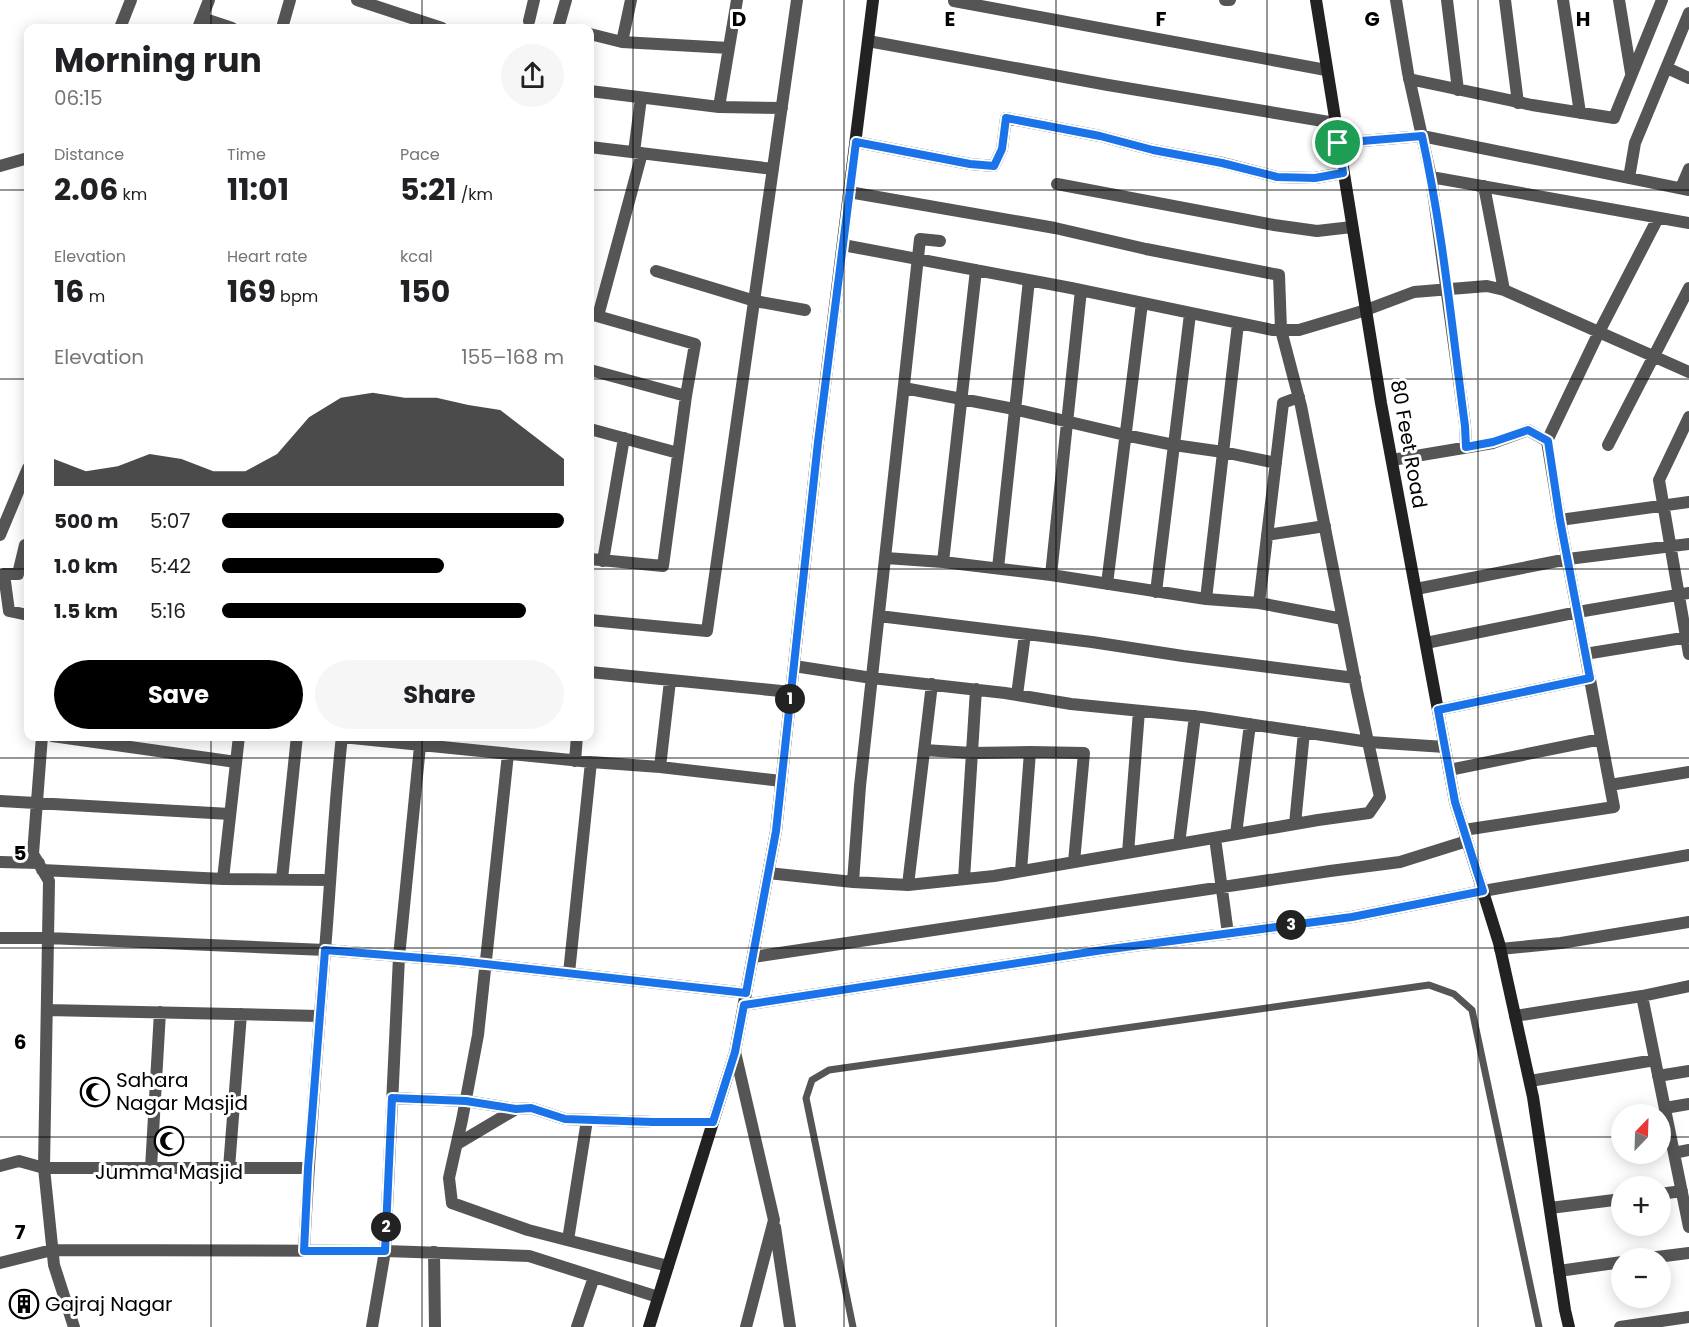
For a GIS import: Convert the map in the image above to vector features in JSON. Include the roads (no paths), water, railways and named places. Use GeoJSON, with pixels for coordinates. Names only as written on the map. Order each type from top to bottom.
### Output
{"type":"FeatureCollection","features":[{"type":"Feature","properties":{"kind":"main road"},"geometry":{"type":"LineString","coordinates":[[649,1327],[735,1052],[776,831],[818,442],[873,0]]}},
{"type":"Feature","properties":{"kind":"main road","name":"80 Feet Road"},"geometry":{"type":"LineString","coordinates":[[1316,0],[1366,310],[1455,802],[1500,949],[1530,1081],[1569,1327]]}},
{"type":"Feature","properties":{"kind":"street"},"geometry":{"type":"LineString","coordinates":[[122,24],[131,0]]}},
{"type":"Feature","properties":{"kind":"street"},"geometry":{"type":"LineString","coordinates":[[200,23],[209,0]]}},
{"type":"Feature","properties":{"kind":"street"},"geometry":{"type":"LineString","coordinates":[[283,24],[291,0]]}},
{"type":"Feature","properties":{"kind":"street"},"geometry":{"type":"LineString","coordinates":[[357,0],[372,2],[431,24]]}},
{"type":"Feature","properties":{"kind":"street"},"geometry":{"type":"LineString","coordinates":[[529,21],[534,0]]}},
{"type":"Feature","properties":{"kind":"street"},"geometry":{"type":"LineString","coordinates":[[563,24],[566,0]]}},
{"type":"Feature","properties":{"kind":"street"},"geometry":{"type":"LineString","coordinates":[[622,42],[631,0]]}},
{"type":"Feature","properties":{"kind":"street"},"geometry":{"type":"LineString","coordinates":[[719,107],[737,0]]}},
{"type":"Feature","properties":{"kind":"street"},"geometry":{"type":"LineString","coordinates":[[594,620],[707,631],[797,0]]}},
{"type":"Feature","properties":{"kind":"street"},"geometry":{"type":"LineString","coordinates":[[950,0],[1326,70]]}},
{"type":"Feature","properties":{"kind":"street"},"geometry":{"type":"LineString","coordinates":[[1225,0],[1230,0]]}},
{"type":"Feature","properties":{"kind":"street"},"geometry":{"type":"LineString","coordinates":[[1396,0],[1409,79],[1431,177],[1466,447]]}},
{"type":"Feature","properties":{"kind":"street"},"geometry":{"type":"LineString","coordinates":[[1447,0],[1458,90]]}},
{"type":"Feature","properties":{"kind":"street"},"geometry":{"type":"LineString","coordinates":[[1505,0],[1518,103]]}},
{"type":"Feature","properties":{"kind":"street"},"geometry":{"type":"LineString","coordinates":[[1563,0],[1581,113]]}},
{"type":"Feature","properties":{"kind":"street"},"geometry":{"type":"LineString","coordinates":[[1619,0],[1632,74]]}},
{"type":"Feature","properties":{"kind":"street"},"geometry":{"type":"LineString","coordinates":[[1409,79],[1518,103],[1614,118],[1662,0]]}},
{"type":"Feature","properties":{"kind":"street"},"geometry":{"type":"LineString","coordinates":[[1629,178],[1635,143],[1689,13]]}},
{"type":"Feature","properties":{"kind":"street"},"geometry":{"type":"LineString","coordinates":[[594,35],[622,42],[729,48]]}},
{"type":"Feature","properties":{"kind":"street"},"geometry":{"type":"LineString","coordinates":[[868,42],[1335,123]]}},
{"type":"Feature","properties":{"kind":"street"},"geometry":{"type":"LineString","coordinates":[[1666,68],[1689,78]]}},
{"type":"Feature","properties":{"kind":"street"},"geometry":{"type":"LineString","coordinates":[[594,92],[719,107],[782,108]]}},
{"type":"Feature","properties":{"kind":"street"},"geometry":{"type":"LineString","coordinates":[[594,560],[663,566],[695,344],[594,315],[638,152],[641,98]]}},
{"type":"Feature","properties":{"kind":"street"},"geometry":{"type":"LineString","coordinates":[[856,142],[970,164],[994,166],[1002,149],[1006,118],[1100,136],[1277,177],[1315,178],[1343,173]]}},
{"type":"Feature","properties":{"kind":"street"},"geometry":{"type":"LineString","coordinates":[[1338,143],[1422,136],[1685,189],[1689,169]]}},
{"type":"Feature","properties":{"kind":"street"},"geometry":{"type":"LineString","coordinates":[[594,147],[773,169]]}},
{"type":"Feature","properties":{"kind":"street"},"geometry":{"type":"LineString","coordinates":[[0,166],[24,159]]}},
{"type":"Feature","properties":{"kind":"street"},"geometry":{"type":"LineString","coordinates":[[1431,177],[1689,224]]}},
{"type":"Feature","properties":{"kind":"street"},"geometry":{"type":"LineString","coordinates":[[1057,184],[1274,225],[1317,231],[1352,226]]}},
{"type":"Feature","properties":{"kind":"street"},"geometry":{"type":"LineString","coordinates":[[1484,186],[1504,290]]}},
{"type":"Feature","properties":{"kind":"street"},"geometry":{"type":"LineString","coordinates":[[768,873],[908,885],[964,879],[1369,813],[1380,797],[1299,397],[1281,330],[1279,275],[1146,249],[1055,228],[849,192]]}},
{"type":"Feature","properties":{"kind":"street"},"geometry":{"type":"LineString","coordinates":[[753,957],[1400,862],[1466,836],[1614,807],[1560,520],[1548,441],[1599,332],[1658,218]]}},
{"type":"Feature","properties":{"kind":"street"},"geometry":{"type":"LineString","coordinates":[[853,882],[860,786],[917,259],[920,238],[940,241]]}},
{"type":"Feature","properties":{"kind":"street"},"geometry":{"type":"LineString","coordinates":[[843,245],[1081,290],[1272,330],[1299,330],[1366,310],[1414,292],[1487,286],[1504,290],[1689,372]]}},
{"type":"Feature","properties":{"kind":"street"},"geometry":{"type":"LineString","coordinates":[[943,562],[976,270]]}},
{"type":"Feature","properties":{"kind":"street"},"geometry":{"type":"LineString","coordinates":[[656,271],[755,301],[805,310]]}},
{"type":"Feature","properties":{"kind":"street"},"geometry":{"type":"LineString","coordinates":[[998,568],[1029,280]]}},
{"type":"Feature","properties":{"kind":"street"},"geometry":{"type":"LineString","coordinates":[[1608,445],[1689,288]]}},
{"type":"Feature","properties":{"kind":"street"},"geometry":{"type":"LineString","coordinates":[[1051,575],[1081,290]]}},
{"type":"Feature","properties":{"kind":"street"},"geometry":{"type":"LineString","coordinates":[[1107,584],[1142,303]]}},
{"type":"Feature","properties":{"kind":"street"},"geometry":{"type":"LineString","coordinates":[[1156,592],[1190,314]]}},
{"type":"Feature","properties":{"kind":"street"},"geometry":{"type":"LineString","coordinates":[[1206,599],[1238,324]]}},
{"type":"Feature","properties":{"kind":"street"},"geometry":{"type":"LineString","coordinates":[[594,371],[686,396]]}},
{"type":"Feature","properties":{"kind":"street"},"geometry":{"type":"LineString","coordinates":[[904,388],[1068,421],[1125,435],[1276,464]]}},
{"type":"Feature","properties":{"kind":"street"},"geometry":{"type":"LineString","coordinates":[[1259,603],[1282,403],[1299,397]]}},
{"type":"Feature","properties":{"kind":"street"},"geometry":{"type":"LineString","coordinates":[[1689,417],[1659,480],[1670,546],[1684,593],[1689,654]]}},
{"type":"Feature","properties":{"kind":"street"},"geometry":{"type":"LineString","coordinates":[[594,430],[678,453]]}},
{"type":"Feature","properties":{"kind":"street"},"geometry":{"type":"LineString","coordinates":[[1392,460],[1493,442],[1528,430],[1548,441]]}},
{"type":"Feature","properties":{"kind":"street"},"geometry":{"type":"LineString","coordinates":[[603,561],[624,438]]}},
{"type":"Feature","properties":{"kind":"street"},"geometry":{"type":"LineString","coordinates":[[0,536],[24,478]]}},
{"type":"Feature","properties":{"kind":"street"},"geometry":{"type":"LineString","coordinates":[[1560,520],[1689,502]]}},
{"type":"Feature","properties":{"kind":"street"},"geometry":{"type":"LineString","coordinates":[[1267,535],[1325,526]]}},
{"type":"Feature","properties":{"kind":"street"},"geometry":{"type":"LineString","coordinates":[[1416,589],[1568,559],[1689,543]]}},
{"type":"Feature","properties":{"kind":"street"},"geometry":{"type":"LineString","coordinates":[[4,574],[18,574],[24,549]]}},
{"type":"Feature","properties":{"kind":"street"},"geometry":{"type":"LineString","coordinates":[[885,558],[943,562],[1051,575],[1206,599],[1259,603],[1343,619]]}},
{"type":"Feature","properties":{"kind":"street"},"geometry":{"type":"LineString","coordinates":[[0,588],[4,574]]}},
{"type":"Feature","properties":{"kind":"street"},"geometry":{"type":"LineString","coordinates":[[4,574],[9,610],[24,614]]}},
{"type":"Feature","properties":{"kind":"street"},"geometry":{"type":"LineString","coordinates":[[1426,643],[1684,593]]}},
{"type":"Feature","properties":{"kind":"street"},"geometry":{"type":"LineString","coordinates":[[879,616],[1355,678]]}},
{"type":"Feature","properties":{"kind":"street"},"geometry":{"type":"LineString","coordinates":[[1017,695],[1025,634]]}},
{"type":"Feature","properties":{"kind":"street"},"geometry":{"type":"LineString","coordinates":[[1585,654],[1688,637]]}},
{"type":"Feature","properties":{"kind":"street"},"geometry":{"type":"LineString","coordinates":[[794,666],[872,678],[976,689],[1071,704],[1195,716],[1369,742],[1445,747]]}},
{"type":"Feature","properties":{"kind":"street"},"geometry":{"type":"LineString","coordinates":[[594,672],[791,692]]}},
{"type":"Feature","properties":{"kind":"street"},"geometry":{"type":"LineString","coordinates":[[1438,710],[1590,678]]}},
{"type":"Feature","properties":{"kind":"street"},"geometry":{"type":"LineString","coordinates":[[660,767],[670,681]]}},
{"type":"Feature","properties":{"kind":"street"},"geometry":{"type":"LineString","coordinates":[[908,885],[932,684]]}},
{"type":"Feature","properties":{"kind":"street"},"geometry":{"type":"LineString","coordinates":[[964,879],[976,689]]}},
{"type":"Feature","properties":{"kind":"street"},"geometry":{"type":"LineString","coordinates":[[1128,853],[1139,711]]}},
{"type":"Feature","properties":{"kind":"street"},"geometry":{"type":"LineString","coordinates":[[1179,844],[1195,716]]}},
{"type":"Feature","properties":{"kind":"street"},"geometry":{"type":"LineString","coordinates":[[1236,834],[1250,724]]}},
{"type":"Feature","properties":{"kind":"street"},"geometry":{"type":"LineString","coordinates":[[1295,824],[1304,732]]}},
{"type":"Feature","properties":{"kind":"street"},"geometry":{"type":"LineString","coordinates":[[1449,770],[1601,739]]}},
{"type":"Feature","properties":{"kind":"street"},"geometry":{"type":"LineString","coordinates":[[42,741],[33,854],[49,880],[44,1168],[54,1265],[74,1327]]}},
{"type":"Feature","properties":{"kind":"street"},"geometry":{"type":"LineString","coordinates":[[87,741],[236,762]]}},
{"type":"Feature","properties":{"kind":"street"},"geometry":{"type":"LineString","coordinates":[[223,879],[238,741]]}},
{"type":"Feature","properties":{"kind":"street"},"geometry":{"type":"LineString","coordinates":[[282,879],[296,741]]}},
{"type":"Feature","properties":{"kind":"street"},"geometry":{"type":"LineString","coordinates":[[304,1251],[319,1016],[342,741]]}},
{"type":"Feature","properties":{"kind":"street"},"geometry":{"type":"LineString","coordinates":[[372,1327],[385,1251],[399,957],[420,741],[508,754],[660,767],[781,781]]}},
{"type":"Feature","properties":{"kind":"street"},"geometry":{"type":"LineString","coordinates":[[575,761],[577,741]]}},
{"type":"Feature","properties":{"kind":"street"},"geometry":{"type":"LineString","coordinates":[[924,750],[972,753],[1084,753],[1074,862]]}},
{"type":"Feature","properties":{"kind":"street"},"geometry":{"type":"LineString","coordinates":[[1022,871],[1029,752]]}},
{"type":"Feature","properties":{"kind":"street"},"geometry":{"type":"LineString","coordinates":[[508,754],[478,1035],[449,1178],[452,1203],[528,1230],[668,1266]]}},
{"type":"Feature","properties":{"kind":"street"},"geometry":{"type":"LineString","coordinates":[[568,973],[591,762]]}},
{"type":"Feature","properties":{"kind":"street"},"geometry":{"type":"LineString","coordinates":[[1610,785],[1689,772]]}},
{"type":"Feature","properties":{"kind":"street"},"geometry":{"type":"LineString","coordinates":[[0,801],[230,814]]}},
{"type":"Feature","properties":{"kind":"street"},"geometry":{"type":"LineString","coordinates":[[1215,838],[1228,934]]}},
{"type":"Feature","properties":{"kind":"street"},"geometry":{"type":"LineString","coordinates":[[0,938],[325,950],[568,973],[745,999],[1352,917],[1483,891],[1689,855]]}},
{"type":"Feature","properties":{"kind":"street"},"geometry":{"type":"LineString","coordinates":[[0,862],[223,879],[330,880]]}},
{"type":"Feature","properties":{"kind":"street"},"geometry":{"type":"LineString","coordinates":[[1500,949],[1561,943],[1689,922]]}},
{"type":"Feature","properties":{"kind":"street"},"geometry":{"type":"LineString","coordinates":[[1515,1016],[1642,996],[1689,986]]}},
{"type":"Feature","properties":{"kind":"street"},"geometry":{"type":"LineString","coordinates":[[1642,996],[1664,1104]]}},
{"type":"Feature","properties":{"kind":"street"},"geometry":{"type":"LineString","coordinates":[[46,1010],[319,1016]]}},
{"type":"Feature","properties":{"kind":"street"},"geometry":{"type":"LineString","coordinates":[[151,1168],[160,1012]]}},
{"type":"Feature","properties":{"kind":"street"},"geometry":{"type":"LineString","coordinates":[[229,1168],[241,1014]]}},
{"type":"Feature","properties":{"kind":"street"},"geometry":{"type":"LineString","coordinates":[[735,1052],[774,1220],[790,1327]]}},
{"type":"Feature","properties":{"kind":"street"},"geometry":{"type":"LineString","coordinates":[[1530,1081],[1655,1060]]}},
{"type":"Feature","properties":{"kind":"street"},"geometry":{"type":"LineString","coordinates":[[1658,1076],[1689,1071]]}},
{"type":"Feature","properties":{"kind":"street"},"geometry":{"type":"LineString","coordinates":[[392,1098],[466,1101],[516,1109],[531,1108],[565,1119],[713,1122]]}},
{"type":"Feature","properties":{"kind":"street"},"geometry":{"type":"LineString","coordinates":[[1671,1107],[1689,1104]]}},
{"type":"Feature","properties":{"kind":"street"},"geometry":{"type":"LineString","coordinates":[[457,1144],[516,1109]]}},
{"type":"Feature","properties":{"kind":"street"},"geometry":{"type":"LineString","coordinates":[[568,1240],[587,1120]]}},
{"type":"Feature","properties":{"kind":"street"},"geometry":{"type":"LineString","coordinates":[[1671,1138],[1689,1227]]}},
{"type":"Feature","properties":{"kind":"street"},"geometry":{"type":"LineString","coordinates":[[1674,1153],[1689,1150]]}},
{"type":"Feature","properties":{"kind":"street"},"geometry":{"type":"LineString","coordinates":[[0,1166],[19,1161],[44,1168],[308,1168]]}},
{"type":"Feature","properties":{"kind":"street"},"geometry":{"type":"LineString","coordinates":[[1671,1192],[1682,1191]]}},
{"type":"Feature","properties":{"kind":"street"},"geometry":{"type":"LineString","coordinates":[[1550,1208],[1611,1200]]}},
{"type":"Feature","properties":{"kind":"street"},"geometry":{"type":"LineString","coordinates":[[746,1327],[774,1220]]}},
{"type":"Feature","properties":{"kind":"street"},"geometry":{"type":"LineString","coordinates":[[0,1263],[52,1250],[385,1251],[529,1256],[658,1297]]}},
{"type":"Feature","properties":{"kind":"street"},"geometry":{"type":"LineString","coordinates":[[434,1252],[435,1327]]}},
{"type":"Feature","properties":{"kind":"street"},"geometry":{"type":"LineString","coordinates":[[1671,1255],[1689,1253]]}},
{"type":"Feature","properties":{"kind":"street"},"geometry":{"type":"LineString","coordinates":[[1559,1271],[1611,1264]]}},
{"type":"Feature","properties":{"kind":"street"},"geometry":{"type":"LineString","coordinates":[[577,1327],[594,1277]]}},
{"type":"Feature","properties":{"kind":"street"},"geometry":{"type":"LineString","coordinates":[[1620,1327],[1689,1317]]}},
{"type":"Feature","properties":{"kind":"lane"},"geometry":{"type":"LineString","coordinates":[[853,1327],[806,1098],[812,1080],[829,1070],[1429,986],[1454,994],[1472,1010],[1539,1327]]}},
{"type":"Feature","properties":{"kind":"place","name":"Sahara Nagar Masjid"},"geometry":{"type":"Point","coordinates":[95,1092]}},
{"type":"Feature","properties":{"kind":"place","name":"Jumma Masjid"},"geometry":{"type":"Point","coordinates":[169,1141]}},
{"type":"Feature","properties":{"kind":"place","name":"Gajraj Nagar"},"geometry":{"type":"Point","coordinates":[24,1304]}}]}
